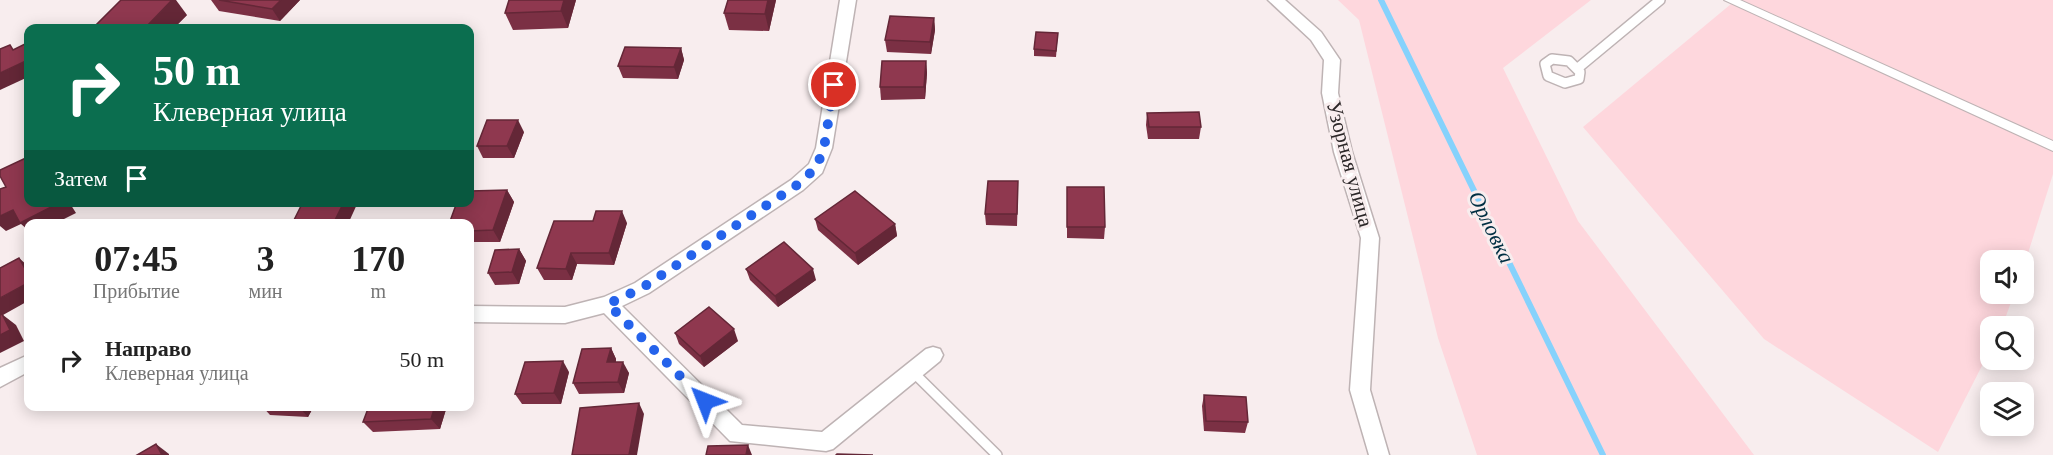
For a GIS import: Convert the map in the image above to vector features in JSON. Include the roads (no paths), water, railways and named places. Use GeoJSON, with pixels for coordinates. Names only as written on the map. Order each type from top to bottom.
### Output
{"type":"FeatureCollection","features":[{"type":"Feature","properties":{"kind":"street"},"geometry":{"type":"LineString","coordinates":[[474,314],[565,315],[608,304],[642,288],[797,185],[816,168],[824,148],[848,0]]}},
{"type":"Feature","properties":{"kind":"street","name":"Узорная улица"},"geometry":{"type":"LineString","coordinates":[[1276,0],[1316,36],[1332,60],[1330,93],[1340,140],[1370,238],[1360,390],[1379,455]]}},
{"type":"Feature","properties":{"kind":"street"},"geometry":{"type":"LineString","coordinates":[[1730,0],[2053,146]]}},
{"type":"Feature","properties":{"kind":"street"},"geometry":{"type":"LineString","coordinates":[[608,304],[737,434],[826,442],[933,355]]}},
{"type":"Feature","properties":{"kind":"street"},"geometry":{"type":"LineString","coordinates":[[0,378],[24,365]]}},
{"type":"Feature","properties":{"kind":"lane"},"geometry":{"type":"LineString","coordinates":[[1578,68],[1660,0]]}},
{"type":"Feature","properties":{"kind":"lane"},"geometry":{"type":"LineString","coordinates":[[913,372],[997,455]]}},
{"type":"Feature","properties":{"kind":"waterway","name":"Орловка"},"geometry":{"type":"LineString","coordinates":[[1381,0],[1603,455]]}}]}
